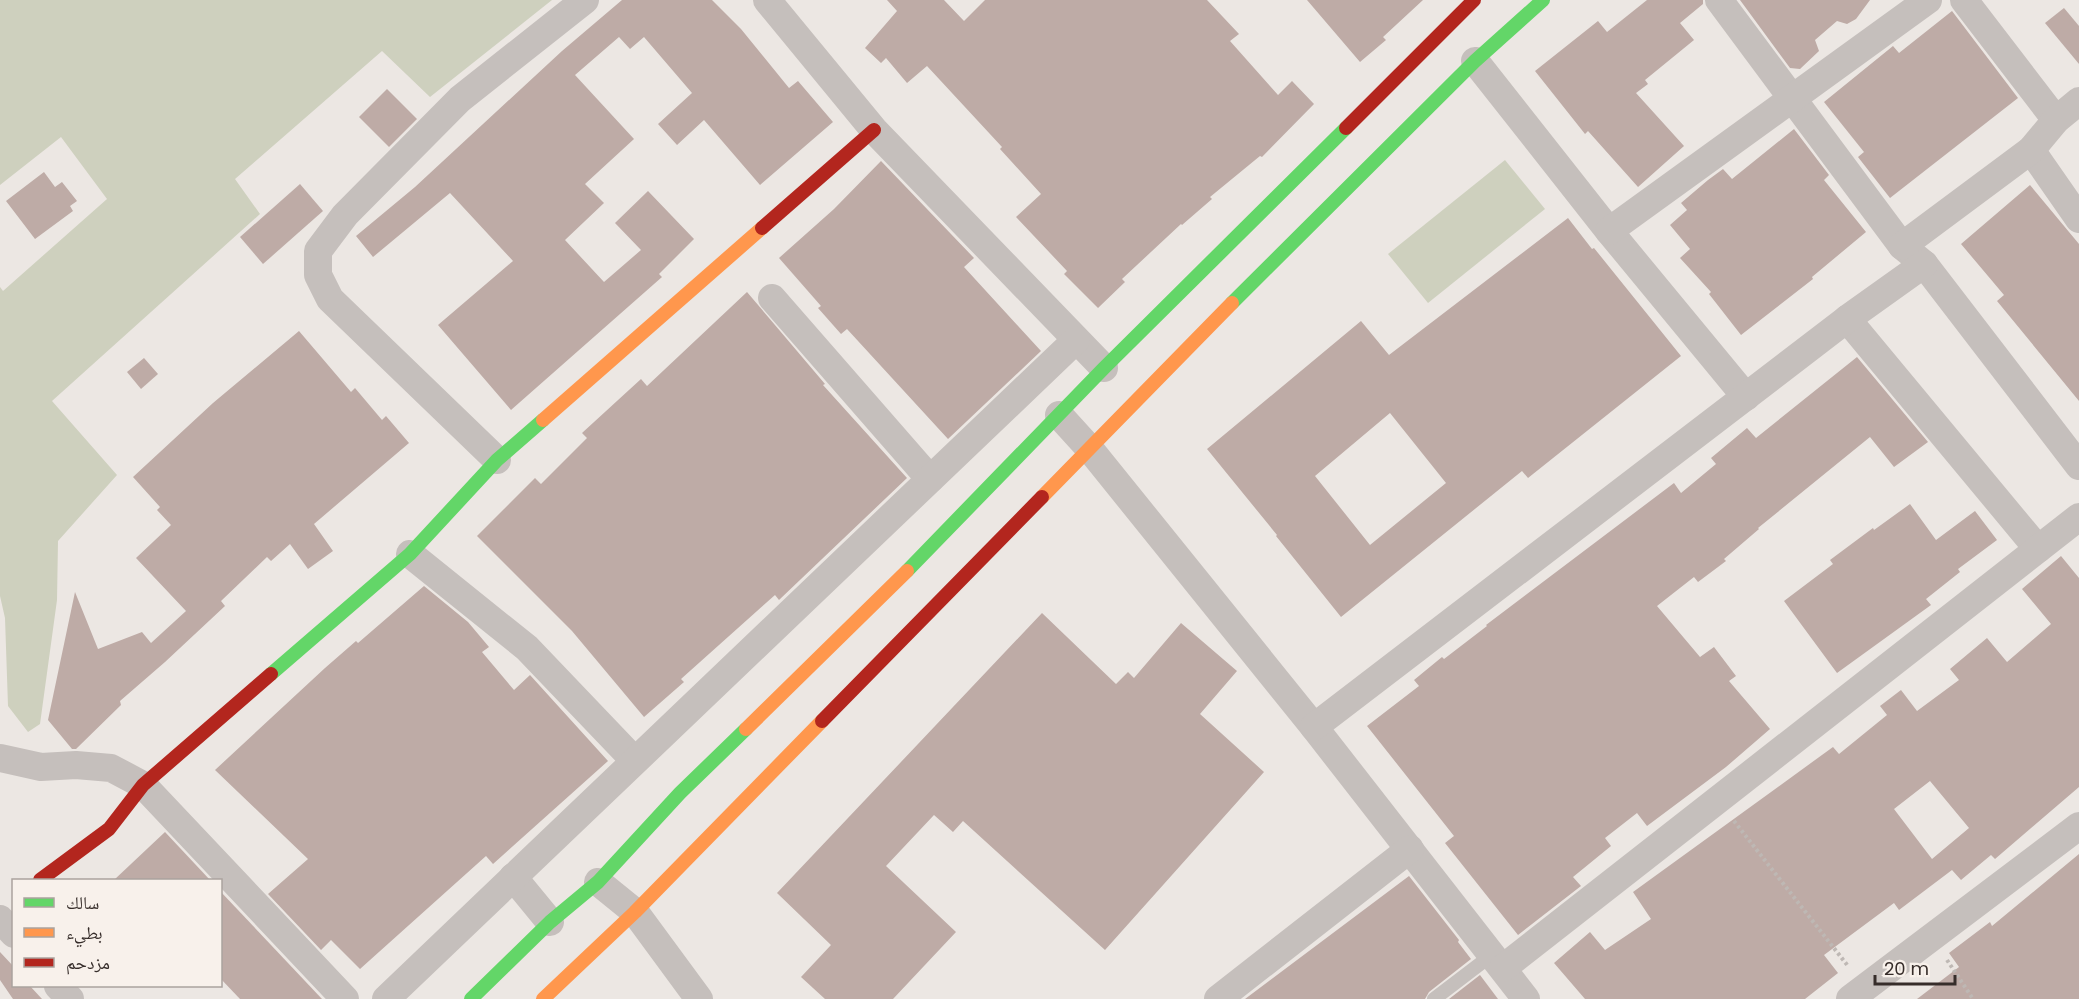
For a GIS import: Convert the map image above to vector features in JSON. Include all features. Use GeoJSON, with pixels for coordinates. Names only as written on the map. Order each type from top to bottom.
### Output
{"type":"FeatureCollection","features":[{"type":"Feature","properties":{"kind":"main road"},"geometry":{"type":"LineString","coordinates":[[471,999],[550,922],[598,882],[680,794],[890,588],[1104,368],[1474,0]]}},
{"type":"Feature","properties":{"kind":"main road"},"geometry":{"type":"LineString","coordinates":[[543,999],[635,912],[1089,448],[1475,61],[1543,0]]}},
{"type":"Feature","properties":{"kind":"main road"},"geometry":{"type":"LineString","coordinates":[[41,879],[109,829],[142,785],[410,554],[497,460],[874,130]]}},
{"type":"Feature","properties":{"kind":"street"},"geometry":{"type":"LineString","coordinates":[[497,460],[330,299],[318,275],[318,251],[345,216],[460,99],[585,0]]}},
{"type":"Feature","properties":{"kind":"street"},"geometry":{"type":"LineString","coordinates":[[766,0],[874,130],[1104,368]]}},
{"type":"Feature","properties":{"kind":"street"},"geometry":{"type":"LineString","coordinates":[[1719,0],[1902,246],[1924,264],[2079,466]]}},
{"type":"Feature","properties":{"kind":"street"},"geometry":{"type":"LineString","coordinates":[[1609,231],[1928,0]]}},
{"type":"Feature","properties":{"kind":"street"},"geometry":{"type":"LineString","coordinates":[[1964,0],[2056,120]]}},
{"type":"Feature","properties":{"kind":"street"},"geometry":{"type":"LineString","coordinates":[[1475,61],[1609,231],[1746,397]]}},
{"type":"Feature","properties":{"kind":"street"},"geometry":{"type":"LineString","coordinates":[[1902,246],[2031,150],[2056,120],[2079,101]]}},
{"type":"Feature","properties":{"kind":"street"},"geometry":{"type":"LineString","coordinates":[[2031,150],[2079,219]]}},
{"type":"Feature","properties":{"kind":"street"},"geometry":{"type":"LineString","coordinates":[[1314,727],[1847,319],[1924,264]]}},
{"type":"Feature","properties":{"kind":"street"},"geometry":{"type":"LineString","coordinates":[[772,298],[930,479]]}},
{"type":"Feature","properties":{"kind":"street"},"geometry":{"type":"LineString","coordinates":[[1847,319],[2038,549]]}},
{"type":"Feature","properties":{"kind":"street"},"geometry":{"type":"LineString","coordinates":[[386,999],[1076,340]]}},
{"type":"Feature","properties":{"kind":"street"},"geometry":{"type":"LineString","coordinates":[[1059,415],[1089,448],[1314,727],[1526,999]]}},
{"type":"Feature","properties":{"kind":"street"},"geometry":{"type":"LineString","coordinates":[[1498,961],[1717,801],[2079,517]]}},
{"type":"Feature","properties":{"kind":"street"},"geometry":{"type":"LineString","coordinates":[[410,554],[527,648],[634,760]]}},
{"type":"Feature","properties":{"kind":"street"},"geometry":{"type":"LineString","coordinates":[[0,758],[41,767],[76,765],[111,768],[142,785],[345,999]]}},
{"type":"Feature","properties":{"kind":"street"},"geometry":{"type":"LineString","coordinates":[[1858,994],[2079,826]]}},
{"type":"Feature","properties":{"kind":"street"},"geometry":{"type":"LineString","coordinates":[[1218,999],[1410,849]]}},
{"type":"Feature","properties":{"kind":"street"},"geometry":{"type":"LineString","coordinates":[[513,877],[550,922]]}},
{"type":"Feature","properties":{"kind":"street"},"geometry":{"type":"LineString","coordinates":[[598,882],[635,912],[699,999]]}},
{"type":"Feature","properties":{"kind":"street"},"geometry":{"type":"LineString","coordinates":[[0,919],[12,932]]}},
{"type":"Feature","properties":{"kind":"street"},"geometry":{"type":"LineString","coordinates":[[59,987],[70,999]]}},
{"type":"Feature","properties":{"kind":"lane"},"geometry":{"type":"LineString","coordinates":[[1434,999],[1498,961]]}},
{"type":"Feature","properties":{"kind":"path"},"geometry":{"type":"LineString","coordinates":[[1717,801],[1858,994]]}},
{"type":"Feature","properties":{"kind":"path"},"geometry":{"type":"LineString","coordinates":[[1932,936],[1973,999]]}},
{"type":"Feature","properties":{"kind":"green space"},"geometry":{"type":"Polygon","coordinates":[[[0,0],[552,0],[430,97],[382,51],[235,179],[260,214],[52,401],[117,475],[58,541],[57,600],[40,724],[28,732],[8,706],[5,618],[0,596],[0,287],[3,291],[107,199],[61,137],[0,185],[0,0]]]}},
{"type":"Feature","properties":{"kind":"green space"},"geometry":{"type":"Polygon","coordinates":[[[1505,160],[1545,209],[1428,303],[1388,254],[1505,160]]]}},
{"type":"Feature","properties":{"kind":"building"},"geometry":{"type":"Polygon","coordinates":[[[622,0],[712,0],[741,29],[789,88],[798,81],[833,122],[760,185],[704,120],[677,145],[658,124],[692,93],[644,37],[630,49],[619,37],[575,75],[634,139],[585,184],[604,203],[565,240],[604,282],[641,250],[615,223],[648,191],[694,239],[659,274],[662,277],[511,410],[438,325],[513,261],[450,193],[373,257],[356,236],[415,187],[562,51],[622,0]]]}},
{"type":"Feature","properties":{"kind":"building"},"geometry":{"type":"Polygon","coordinates":[[[887,0],[944,0],[964,21],[985,0],[1207,0],[1239,34],[1230,41],[1278,95],[1292,81],[1314,104],[1262,157],[1260,156],[1210,197],[1212,199],[1181,224],[1122,279],[1125,282],[1098,308],[1064,274],[1067,271],[1016,217],[1041,194],[1000,149],[1002,147],[927,66],[907,83],[886,58],[881,63],[865,48],[897,11],[887,0]]]}},
{"type":"Feature","properties":{"kind":"building"},"geometry":{"type":"Polygon","coordinates":[[[1307,0],[1423,0],[1383,37],[1386,40],[1360,62],[1307,0]]]}},
{"type":"Feature","properties":{"kind":"building"},"geometry":{"type":"Polygon","coordinates":[[[1647,0],[1703,0],[1703,4],[1680,23],[1694,40],[1645,80],[1648,84],[1636,93],[1684,146],[1638,187],[1588,131],[1585,134],[1535,71],[1598,21],[1607,32],[1647,0]]]}},
{"type":"Feature","properties":{"kind":"building"},"geometry":{"type":"Polygon","coordinates":[[[1740,0],[1870,0],[1856,19],[1847,24],[1837,21],[1815,40],[1819,51],[1800,69],[1790,68],[1740,0]]]}},
{"type":"Feature","properties":{"kind":"building"},"geometry":{"type":"Polygon","coordinates":[[[2064,8],[2079,26],[2079,64],[2045,23],[2064,8]]]}},
{"type":"Feature","properties":{"kind":"building"},"geometry":{"type":"Polygon","coordinates":[[[1952,11],[2018,98],[1890,198],[1858,157],[1864,152],[1824,102],[1893,46],[1899,53],[1952,11]]]}},
{"type":"Feature","properties":{"kind":"building"},"geometry":{"type":"Polygon","coordinates":[[[387,89],[417,119],[389,147],[359,117],[387,89]]]}},
{"type":"Feature","properties":{"kind":"building"},"geometry":{"type":"Polygon","coordinates":[[[1794,129],[1829,175],[1824,180],[1866,232],[1812,277],[1813,279],[1741,335],[1709,294],[1711,292],[1680,258],[1690,249],[1670,225],[1687,210],[1681,203],[1708,180],[1723,169],[1732,179],[1794,129]]]}},
{"type":"Feature","properties":{"kind":"building"},"geometry":{"type":"Polygon","coordinates":[[[881,161],[974,258],[964,267],[1041,351],[948,439],[847,329],[841,334],[818,308],[821,306],[779,258],[834,209],[881,161]]]}},
{"type":"Feature","properties":{"kind":"building"},"geometry":{"type":"Polygon","coordinates":[[[44,172],[55,187],[62,182],[77,201],[70,206],[73,211],[35,239],[6,201],[44,172]]]}},
{"type":"Feature","properties":{"kind":"building"},"geometry":{"type":"Polygon","coordinates":[[[300,184],[323,211],[263,264],[240,237],[300,184]]]}},
{"type":"Feature","properties":{"kind":"building"},"geometry":{"type":"Polygon","coordinates":[[[2030,185],[2079,244],[2079,401],[1997,301],[2004,295],[1961,244],[2030,185]]]}},
{"type":"Feature","properties":{"kind":"building"},"geometry":{"type":"Polygon","coordinates":[[[1568,218],[1681,356],[1528,478],[1522,471],[1341,617],[1207,449],[1361,321],[1389,355],[1568,218]],[[1390,413],[1315,476],[1370,545],[1446,483],[1390,413]]]}},
{"type":"Feature","properties":{"kind":"building"},"geometry":{"type":"Polygon","coordinates":[[[747,292],[825,384],[823,385],[907,478],[779,600],[775,595],[681,679],[684,682],[644,717],[572,631],[477,536],[535,478],[541,484],[587,438],[582,433],[641,379],[647,386],[747,292]]]}},
{"type":"Feature","properties":{"kind":"building"},"geometry":{"type":"Polygon","coordinates":[[[299,331],[351,392],[355,388],[382,420],[386,416],[409,443],[314,524],[333,551],[308,569],[290,544],[271,561],[267,557],[221,601],[225,606],[120,701],[121,705],[76,749],[72,749],[48,720],[75,592],[98,649],[142,632],[151,643],[186,611],[136,558],[171,525],[157,510],[160,507],[133,477],[213,403],[299,331]]]}},
{"type":"Feature","properties":{"kind":"building"},"geometry":{"type":"Polygon","coordinates":[[[1857,357],[1928,442],[1894,467],[1870,437],[1758,528],[1724,559],[1726,561],[1698,582],[1694,577],[1657,606],[1700,657],[1714,647],[1736,676],[1729,681],[1770,729],[1726,767],[1647,826],[1637,813],[1605,838],[1611,846],[1573,877],[1581,886],[1518,935],[1445,843],[1454,836],[1367,726],[1419,686],[1414,680],[1442,657],[1444,659],[1674,483],[1681,493],[1716,464],[1711,458],[1747,428],[1756,438],[1857,357]]]}},
{"type":"Feature","properties":{"kind":"building"},"geometry":{"type":"Polygon","coordinates":[[[144,358],[158,374],[141,389],[127,372],[144,358]]]}},
{"type":"Feature","properties":{"kind":"building"},"geometry":{"type":"Polygon","coordinates":[[[1910,504],[1936,540],[1975,511],[1997,540],[1958,569],[1960,572],[1926,599],[1931,605],[1837,673],[1784,601],[1833,564],[1830,560],[1910,504]]]}},
{"type":"Feature","properties":{"kind":"building"},"geometry":{"type":"Polygon","coordinates":[[[2061,556],[2079,578],[2079,787],[1995,859],[1991,855],[1961,880],[1952,870],[1899,910],[1894,903],[1824,955],[1838,973],[1805,999],[1585,999],[1554,963],[1590,932],[1605,950],[1651,919],[1633,892],[1833,747],[1839,754],[1887,715],[1880,706],[1901,690],[1917,711],[1959,680],[1950,669],[1987,638],[2007,662],[2051,624],[2022,589],[2061,556]],[[1930,781],[1894,809],[1932,859],[1969,828],[1930,781]]]}},
{"type":"Feature","properties":{"kind":"building"},"geometry":{"type":"Polygon","coordinates":[[[424,586],[468,622],[489,647],[482,652],[514,690],[530,675],[608,761],[493,864],[486,856],[360,969],[331,940],[321,950],[268,894],[308,859],[215,770],[325,668],[424,586]]]}},
{"type":"Feature","properties":{"kind":"building"},"geometry":{"type":"Polygon","coordinates":[[[1042,613],[1116,684],[1128,672],[1134,678],[1181,623],[1237,671],[1200,714],[1264,772],[1105,950],[963,821],[953,832],[934,815],[886,866],[956,932],[893,999],[825,999],[801,977],[831,945],[777,893],[1042,613]]]}},
{"type":"Feature","properties":{"kind":"building"},"geometry":{"type":"Polygon","coordinates":[[[165,832],[209,879],[115,879],[165,832]]]}},
{"type":"Feature","properties":{"kind":"building"},"geometry":{"type":"Polygon","coordinates":[[[2079,854],[2079,999],[1917,999],[1959,967],[1949,953],[1990,922],[1992,926],[2079,854]]]}},
{"type":"Feature","properties":{"kind":"building"},"geometry":{"type":"Polygon","coordinates":[[[1409,876],[1471,959],[1429,992],[1425,999],[1245,999],[1409,876]]]}},
{"type":"Feature","properties":{"kind":"building"},"geometry":{"type":"Polygon","coordinates":[[[222,893],[322,999],[240,999],[222,980],[222,893]]]}},
{"type":"Feature","properties":{"kind":"building"},"geometry":{"type":"Polygon","coordinates":[[[0,952],[12,965],[12,987],[31,987],[42,999],[13,999],[0,980],[0,952]]]}},
{"type":"Feature","properties":{"kind":"building"},"geometry":{"type":"Polygon","coordinates":[[[1480,975],[1498,999],[1449,999],[1480,975]]]}},
{"type":"Feature","properties":{"kind":"traffic: fast"},"geometry":{"type":"LineString","coordinates":[[1232,303],[1475,61],[1543,0]]}},
{"type":"Feature","properties":{"kind":"traffic: fast"},"geometry":{"type":"LineString","coordinates":[[907,571],[1104,368],[1346,128]]}},
{"type":"Feature","properties":{"kind":"traffic: fast"},"geometry":{"type":"LineString","coordinates":[[271,674],[410,554],[497,460],[543,420]]}},
{"type":"Feature","properties":{"kind":"traffic: fast"},"geometry":{"type":"LineString","coordinates":[[471,999],[550,922],[598,882],[680,793],[746,729]]}},
{"type":"Feature","properties":{"kind":"traffic: slow"},"geometry":{"type":"LineString","coordinates":[[543,420],[762,228]]}},
{"type":"Feature","properties":{"kind":"traffic: slow"},"geometry":{"type":"LineString","coordinates":[[1042,497],[1232,303]]}},
{"type":"Feature","properties":{"kind":"traffic: slow"},"geometry":{"type":"LineString","coordinates":[[746,729],[907,571]]}},
{"type":"Feature","properties":{"kind":"traffic: slow"},"geometry":{"type":"LineString","coordinates":[[543,999],[635,912],[822,721]]}},
{"type":"Feature","properties":{"kind":"traffic: jam"},"geometry":{"type":"LineString","coordinates":[[1346,128],[1474,0]]}},
{"type":"Feature","properties":{"kind":"traffic: jam"},"geometry":{"type":"LineString","coordinates":[[762,228],[874,130]]}},
{"type":"Feature","properties":{"kind":"traffic: jam"},"geometry":{"type":"LineString","coordinates":[[822,721],[1042,497]]}},
{"type":"Feature","properties":{"kind":"traffic: jam"},"geometry":{"type":"LineString","coordinates":[[41,879],[109,829],[143,785],[271,674]]}}]}
